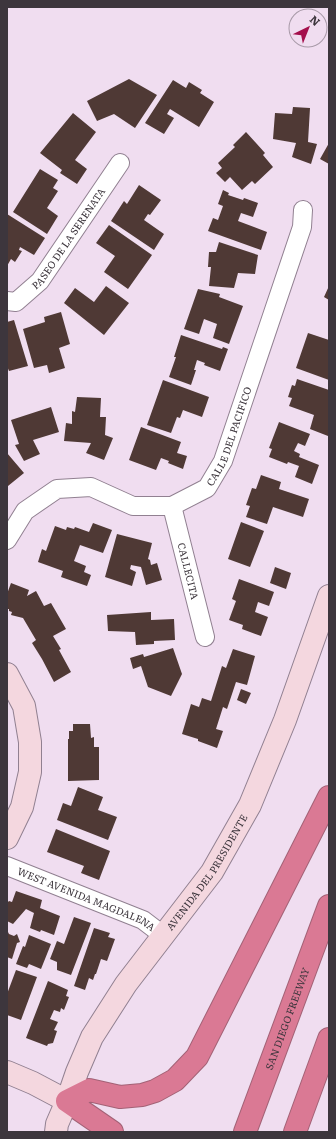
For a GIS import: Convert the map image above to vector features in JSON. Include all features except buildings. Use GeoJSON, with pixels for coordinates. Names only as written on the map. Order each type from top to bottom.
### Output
{"type":"FeatureCollection","features":[{"type":"Feature","properties":{"kind":"highway"},"geometry":{"type":"LineString","coordinates":[[112,1132],[67,1101],[89,1090],[120,1097],[142,1095],[155,1091],[175,1080],[197,1057],[329,797]]}},
{"type":"Feature","properties":{"kind":"highway","name":"SAN DIEGO FREEWAY"},"geometry":{"type":"LineString","coordinates":[[245,1132],[329,906]]}},
{"type":"Feature","properties":{"kind":"highway"},"geometry":{"type":"LineString","coordinates":[[295,1132],[329,1039]]}},
{"type":"Feature","properties":{"kind":"main road","name":"AVENIDA DEL PRESIDENTE"},"geometry":{"type":"LineString","coordinates":[[56,1132],[77,1072],[92,1037],[115,999],[212,872],[250,805],[285,720],[329,596]]}},
{"type":"Feature","properties":{"kind":"main road"},"geometry":{"type":"LineString","coordinates":[[7,674],[24,706],[30,742],[30,772],[22,807],[7,838]]}},
{"type":"Feature","properties":{"kind":"main road"},"geometry":{"type":"LineString","coordinates":[[7,1072],[33,1083],[67,1101]]}},
{"type":"Feature","properties":{"kind":"street","name":"PASEO DE LA SERENATA"},"geometry":{"type":"LineString","coordinates":[[7,301],[16,302],[40,281],[120,163]]}},
{"type":"Feature","properties":{"kind":"street","name":"CALLE DEL PACIFICO"},"geometry":{"type":"LineString","coordinates":[[7,540],[25,511],[56,489],[91,487],[133,506],[172,506],[207,488],[223,461],[302,227],[303,210]]}},
{"type":"Feature","properties":{"kind":"street","name":"CALLECITA"},"geometry":{"type":"LineString","coordinates":[[172,506],[205,637]]}},
{"type":"Feature","properties":{"kind":"street","name":"WEST AVENIDA MAGDALENA"},"geometry":{"type":"LineString","coordinates":[[7,866],[143,920],[164,936]]}}]}
